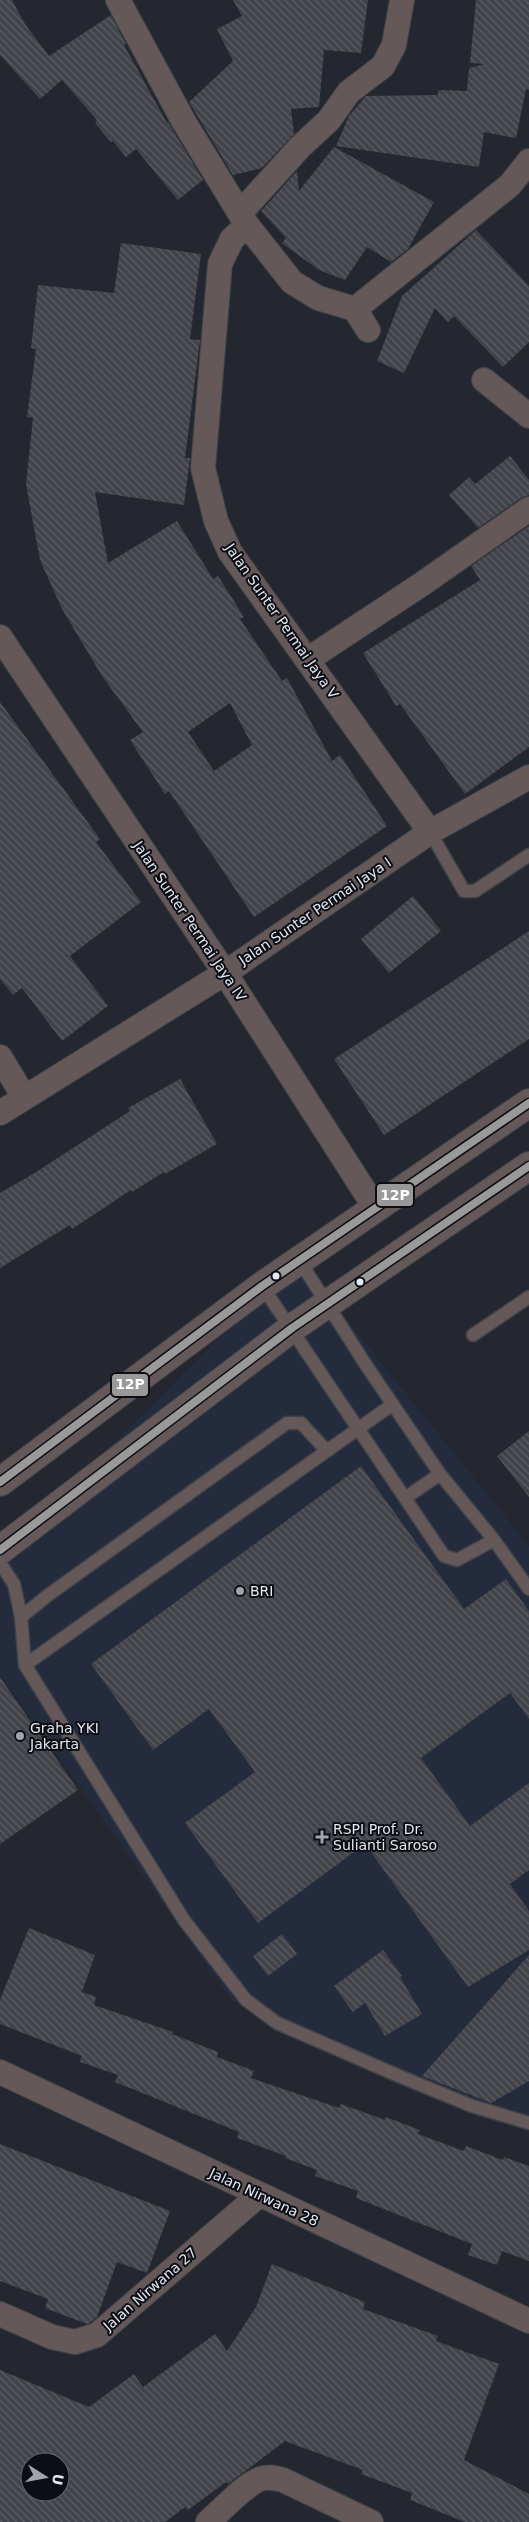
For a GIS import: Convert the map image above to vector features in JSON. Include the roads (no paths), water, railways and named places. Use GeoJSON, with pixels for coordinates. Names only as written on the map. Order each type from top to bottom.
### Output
{"type":"FeatureCollection","features":[{"type":"Feature","properties":{"kind":"street"},"geometry":{"type":"LineString","coordinates":[[118,0],[240,226],[292,282],[318,298],[355,309],[368,330]]}},
{"type":"Feature","properties":{"kind":"street","name":"Jalan Sunter Permai Jaya V"},"geometry":{"type":"LineString","coordinates":[[402,0],[394,45],[383,66],[349,92],[329,120],[300,147],[240,226],[220,264],[203,468],[216,521],[230,552],[430,832]]}},
{"type":"Feature","properties":{"kind":"street"},"geometry":{"type":"LineString","coordinates":[[355,309],[510,185],[529,161]]}},
{"type":"Feature","properties":{"kind":"street"},"geometry":{"type":"LineString","coordinates":[[484,380],[529,416]]}},
{"type":"Feature","properties":{"kind":"street"},"geometry":{"type":"LineString","coordinates":[[307,660],[422,584],[529,509]]}},
{"type":"Feature","properties":{"kind":"street","name":"Jalan Sunter Permai Jaya IV"},"geometry":{"type":"LineString","coordinates":[[0,637],[225,973],[376,1208]]}},
{"type":"Feature","properties":{"kind":"street","name":"Jalan Sunter Permai Jaya I"},"geometry":{"type":"LineString","coordinates":[[0,1113],[225,973],[430,832],[529,777]]}},
{"type":"Feature","properties":{"kind":"street"},"geometry":{"type":"LineString","coordinates":[[0,1058],[24,1097]]}},
{"type":"Feature","properties":{"kind":"street"},"geometry":{"type":"LineString","coordinates":[[0,1482],[262,1286],[529,1103]]}},
{"type":"Feature","properties":{"kind":"street"},"geometry":{"type":"LineString","coordinates":[[0,1550],[292,1328],[529,1166]]}},
{"type":"Feature","properties":{"kind":"street","name":"Jalan Nirwana 28"},"geometry":{"type":"LineString","coordinates":[[0,2072],[529,2321]]}},
{"type":"Feature","properties":{"kind":"street","name":"Jalan Nirwana 27"},"geometry":{"type":"LineString","coordinates":[[0,2314],[52,2337],[75,2342],[97,2335],[259,2195]]}},
{"type":"Feature","properties":{"kind":"street"},"geometry":{"type":"LineString","coordinates":[[208,2522],[251,2485],[260,2479],[271,2477],[283,2480],[371,2522]]}},
{"type":"Feature","properties":{"kind":"lane"},"geometry":{"type":"LineString","coordinates":[[430,832],[464,891],[475,891],[529,855]]}},
{"type":"Feature","properties":{"kind":"lane"},"geometry":{"type":"LineString","coordinates":[[299,1260],[440,1474],[494,1540],[529,1589]]}},
{"type":"Feature","properties":{"kind":"lane"},"geometry":{"type":"LineString","coordinates":[[262,1286],[444,1556],[457,1560],[494,1540]]}},
{"type":"Feature","properties":{"kind":"lane"},"geometry":{"type":"LineString","coordinates":[[473,1335],[529,1297]]}},
{"type":"Feature","properties":{"kind":"lane"},"geometry":{"type":"LineString","coordinates":[[25,1665],[393,1404]]}},
{"type":"Feature","properties":{"kind":"lane"},"geometry":{"type":"LineString","coordinates":[[21,1617],[287,1422],[301,1423],[327,1451]]}},
{"type":"Feature","properties":{"kind":"lane"},"geometry":{"type":"LineString","coordinates":[[406,1498],[440,1474]]}},
{"type":"Feature","properties":{"kind":"lane"},"geometry":{"type":"LineString","coordinates":[[0,1563],[14,1584],[21,1617],[25,1665],[184,1920],[246,2000],[277,2023],[472,2106],[529,2123]]}},
{"type":"Feature","properties":{"kind":"place","name":"BRI"},"geometry":{"type":"Point","coordinates":[240,1591]}},
{"type":"Feature","properties":{"kind":"place","name":"Graha YKI Jakarta"},"geometry":{"type":"Point","coordinates":[20,1736]}},
{"type":"Feature","properties":{"kind":"place","name":"RSPI Prof. Dr. Sulianti Saroso"},"geometry":{"type":"Point","coordinates":[322,1837]}}]}
